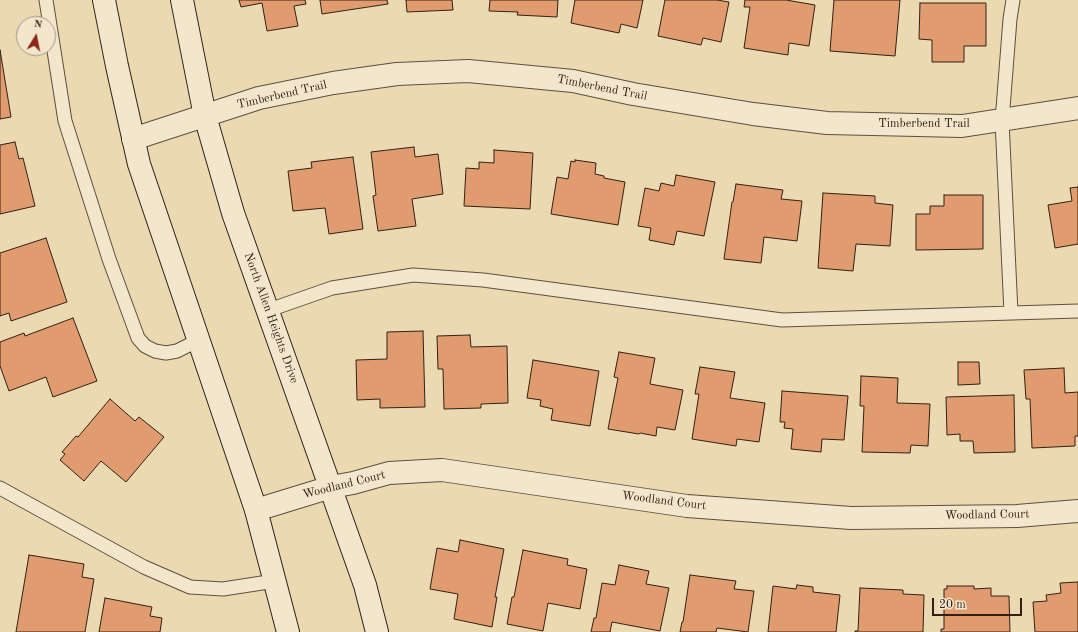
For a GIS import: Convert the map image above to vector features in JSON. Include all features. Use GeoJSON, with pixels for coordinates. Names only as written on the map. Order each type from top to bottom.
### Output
{"type":"FeatureCollection","features":[{"type":"Feature","properties":{"kind":"street"},"geometry":{"type":"LineString","coordinates":[[104,0],[132,138],[139,164],[256,510],[288,632]]}},
{"type":"Feature","properties":{"kind":"street","name":"North Allen Heights Drive"},"geometry":{"type":"LineString","coordinates":[[182,0],[205,116],[233,213],[269,310],[365,585],[377,632]]}},
{"type":"Feature","properties":{"kind":"street","name":"Timberbend Trail"},"geometry":{"type":"LineString","coordinates":[[132,138],[259,98],[333,83],[397,74],[468,71],[573,81],[634,94],[753,114],[827,123],[962,126],[1078,108]]}},
{"type":"Feature","properties":{"kind":"street","name":"Woodland Court"},"geometry":{"type":"LineString","coordinates":[[256,510],[331,487],[353,483],[389,473],[442,470],[687,506],[851,518],[1017,516],[1078,511]]}},
{"type":"Feature","properties":{"kind":"lane"},"geometry":{"type":"LineString","coordinates":[[46,0],[65,121],[109,259],[138,338],[145,346],[155,351],[166,353],[177,351],[199,340]]}},
{"type":"Feature","properties":{"kind":"lane"},"geometry":{"type":"LineString","coordinates":[[1011,313],[1002,121],[1010,19],[1013,0]]}},
{"type":"Feature","properties":{"kind":"lane"},"geometry":{"type":"LineString","coordinates":[[269,310],[332,288],[413,275],[483,280],[782,320],[1078,311]]}},
{"type":"Feature","properties":{"kind":"lane"},"geometry":{"type":"LineString","coordinates":[[0,488],[144,567],[190,587],[223,589],[275,581]]}},
{"type":"Feature","properties":{"kind":"building"},"geometry":{"type":"Polygon","coordinates":[[[239,0],[305,0],[306,4],[294,6],[298,26],[267,31],[262,3],[241,7],[239,0]]]}},
{"type":"Feature","properties":{"kind":"building"},"geometry":{"type":"Polygon","coordinates":[[[320,0],[387,0],[388,4],[322,14],[320,0]]]}},
{"type":"Feature","properties":{"kind":"building"},"geometry":{"type":"Polygon","coordinates":[[[406,0],[452,0],[453,10],[407,12],[406,0]]]}},
{"type":"Feature","properties":{"kind":"building"},"geometry":{"type":"Polygon","coordinates":[[[490,0],[558,0],[557,17],[517,15],[518,12],[489,11],[490,0]]]}},
{"type":"Feature","properties":{"kind":"building"},"geometry":{"type":"Polygon","coordinates":[[[575,0],[643,0],[637,28],[621,24],[619,33],[571,23],[575,0]]]}},
{"type":"Feature","properties":{"kind":"building"},"geometry":{"type":"Polygon","coordinates":[[[665,0],[717,0],[729,2],[721,42],[703,38],[701,45],[658,36],[665,0]]]}},
{"type":"Feature","properties":{"kind":"building"},"geometry":{"type":"Polygon","coordinates":[[[745,0],[786,0],[815,5],[809,46],[789,43],[788,55],[744,48],[750,7],[744,7],[745,0]]]}},
{"type":"Feature","properties":{"kind":"building"},"geometry":{"type":"Polygon","coordinates":[[[834,0],[900,0],[895,56],[830,51],[834,0]]]}},
{"type":"Feature","properties":{"kind":"building"},"geometry":{"type":"Polygon","coordinates":[[[920,3],[986,3],[986,46],[964,46],[964,62],[932,62],[932,40],[919,39],[920,3]]]}},
{"type":"Feature","properties":{"kind":"building"},"geometry":{"type":"Polygon","coordinates":[[[0,50],[11,117],[0,119],[0,50]]]}},
{"type":"Feature","properties":{"kind":"building"},"geometry":{"type":"Polygon","coordinates":[[[15,142],[19,159],[23,158],[35,206],[0,214],[0,145],[15,142]]]}},
{"type":"Feature","properties":{"kind":"building"},"geometry":{"type":"Polygon","coordinates":[[[414,147],[415,157],[438,154],[443,194],[412,199],[416,226],[378,231],[373,196],[376,195],[371,152],[414,147]]]}},
{"type":"Feature","properties":{"kind":"building"},"geometry":{"type":"Polygon","coordinates":[[[494,150],[533,153],[530,209],[464,206],[466,168],[479,169],[479,162],[494,163],[494,150]]]}},
{"type":"Feature","properties":{"kind":"building"},"geometry":{"type":"Polygon","coordinates":[[[353,157],[363,229],[329,234],[325,208],[293,211],[288,171],[312,168],[311,162],[353,157]]]}},
{"type":"Feature","properties":{"kind":"building"},"geometry":{"type":"Polygon","coordinates":[[[575,160],[596,163],[595,174],[604,176],[604,178],[625,182],[618,225],[551,214],[557,177],[568,179],[571,161],[575,162],[575,160]]]}},
{"type":"Feature","properties":{"kind":"building"},"geometry":{"type":"Polygon","coordinates":[[[676,175],[715,182],[704,236],[677,231],[674,245],[649,240],[651,228],[638,226],[645,188],[659,191],[661,183],[674,186],[676,175]]]}},
{"type":"Feature","properties":{"kind":"building"},"geometry":{"type":"Polygon","coordinates":[[[736,184],[783,190],[781,199],[802,201],[797,241],[764,237],[761,263],[724,259],[736,184]]]}},
{"type":"Feature","properties":{"kind":"building"},"geometry":{"type":"Polygon","coordinates":[[[1078,187],[1078,244],[1055,248],[1048,205],[1072,201],[1070,188],[1078,187]]]}},
{"type":"Feature","properties":{"kind":"building"},"geometry":{"type":"Polygon","coordinates":[[[823,193],[875,196],[875,203],[893,205],[890,246],[856,244],[853,271],[818,268],[823,193]]]}},
{"type":"Feature","properties":{"kind":"building"},"geometry":{"type":"Polygon","coordinates":[[[944,195],[983,195],[983,249],[916,250],[916,214],[930,214],[930,206],[944,206],[944,195]]]}},
{"type":"Feature","properties":{"kind":"building"},"geometry":{"type":"Polygon","coordinates":[[[46,238],[67,302],[11,321],[9,313],[0,316],[0,253],[46,238]]]}},
{"type":"Feature","properties":{"kind":"building"},"geometry":{"type":"Polygon","coordinates":[[[73,318],[97,381],[53,397],[46,377],[9,391],[0,366],[0,342],[24,333],[25,336],[73,318]]]}},
{"type":"Feature","properties":{"kind":"building"},"geometry":{"type":"Polygon","coordinates":[[[423,331],[425,407],[380,408],[380,399],[357,400],[356,360],[387,359],[387,332],[423,331]]]}},
{"type":"Feature","properties":{"kind":"building"},"geometry":{"type":"Polygon","coordinates":[[[470,335],[471,347],[507,346],[508,403],[481,404],[481,408],[444,409],[443,369],[438,369],[437,336],[470,335]]]}},
{"type":"Feature","properties":{"kind":"building"},"geometry":{"type":"Polygon","coordinates":[[[619,352],[655,358],[650,384],[683,390],[675,430],[657,427],[656,436],[608,429],[618,378],[614,377],[619,352]]]}},
{"type":"Feature","properties":{"kind":"building"},"geometry":{"type":"Polygon","coordinates":[[[533,360],[599,371],[590,426],[551,420],[553,409],[540,406],[541,400],[527,398],[533,360]]]}},
{"type":"Feature","properties":{"kind":"building"},"geometry":{"type":"Polygon","coordinates":[[[958,362],[979,362],[980,384],[958,385],[958,362]]]}},
{"type":"Feature","properties":{"kind":"building"},"geometry":{"type":"Polygon","coordinates":[[[700,367],[735,372],[730,398],[765,403],[759,442],[737,439],[736,446],[692,439],[699,394],[695,394],[700,367]]]}},
{"type":"Feature","properties":{"kind":"building"},"geometry":{"type":"Polygon","coordinates":[[[1064,368],[1065,393],[1078,392],[1078,436],[1075,436],[1075,446],[1032,448],[1030,399],[1026,399],[1024,370],[1064,368]]]}},
{"type":"Feature","properties":{"kind":"building"},"geometry":{"type":"Polygon","coordinates":[[[861,376],[898,378],[897,403],[930,404],[928,446],[911,445],[910,453],[862,452],[864,406],[860,406],[861,376]]]}},
{"type":"Feature","properties":{"kind":"building"},"geometry":{"type":"Polygon","coordinates":[[[782,391],[848,396],[844,440],[822,439],[821,452],[791,449],[793,429],[784,428],[785,422],[780,422],[782,391]]]}},
{"type":"Feature","properties":{"kind":"building"},"geometry":{"type":"Polygon","coordinates":[[[1014,395],[1015,452],[974,453],[973,441],[960,441],[960,434],[947,435],[946,397],[1014,395]]]}},
{"type":"Feature","properties":{"kind":"building"},"geometry":{"type":"Polygon","coordinates":[[[110,399],[135,421],[139,417],[164,437],[126,482],[101,461],[84,481],[60,460],[65,454],[62,452],[76,436],[78,437],[110,399]]]}},
{"type":"Feature","properties":{"kind":"building"},"geometry":{"type":"Polygon","coordinates":[[[460,540],[504,549],[495,597],[497,597],[492,627],[454,619],[458,594],[430,589],[437,548],[458,552],[460,540]]]}},
{"type":"Feature","properties":{"kind":"building"},"geometry":{"type":"Polygon","coordinates":[[[523,550],[568,559],[567,565],[587,569],[580,609],[548,603],[543,631],[507,624],[523,550]]]}},
{"type":"Feature","properties":{"kind":"building"},"geometry":{"type":"Polygon","coordinates":[[[29,555],[84,564],[82,577],[94,579],[85,632],[16,632],[29,555]]]}},
{"type":"Feature","properties":{"kind":"building"},"geometry":{"type":"Polygon","coordinates":[[[619,565],[649,571],[646,584],[669,588],[660,631],[612,622],[610,632],[591,632],[594,618],[596,618],[602,583],[615,585],[619,565]]]}},
{"type":"Feature","properties":{"kind":"building"},"geometry":{"type":"Polygon","coordinates":[[[690,575],[736,581],[734,589],[754,591],[748,632],[717,628],[716,632],[680,632],[683,622],[690,575]]]}},
{"type":"Feature","properties":{"kind":"building"},"geometry":{"type":"Polygon","coordinates":[[[1078,582],[1078,632],[1035,632],[1033,602],[1047,601],[1046,595],[1061,593],[1060,583],[1078,582]]]}},
{"type":"Feature","properties":{"kind":"building"},"geometry":{"type":"Polygon","coordinates":[[[797,585],[813,587],[813,592],[840,595],[836,632],[768,632],[773,586],[796,589],[797,585]]]}},
{"type":"Feature","properties":{"kind":"building"},"geometry":{"type":"Polygon","coordinates":[[[947,586],[974,586],[974,589],[991,588],[991,596],[1009,596],[1010,632],[941,632],[941,629],[944,629],[944,589],[947,589],[947,586]]]}},
{"type":"Feature","properties":{"kind":"building"},"geometry":{"type":"Polygon","coordinates":[[[860,588],[903,590],[903,594],[924,595],[923,632],[855,632],[858,631],[860,588]]]}},
{"type":"Feature","properties":{"kind":"building"},"geometry":{"type":"Polygon","coordinates":[[[105,598],[152,607],[150,616],[162,618],[160,632],[99,632],[105,598]]]}}]}
